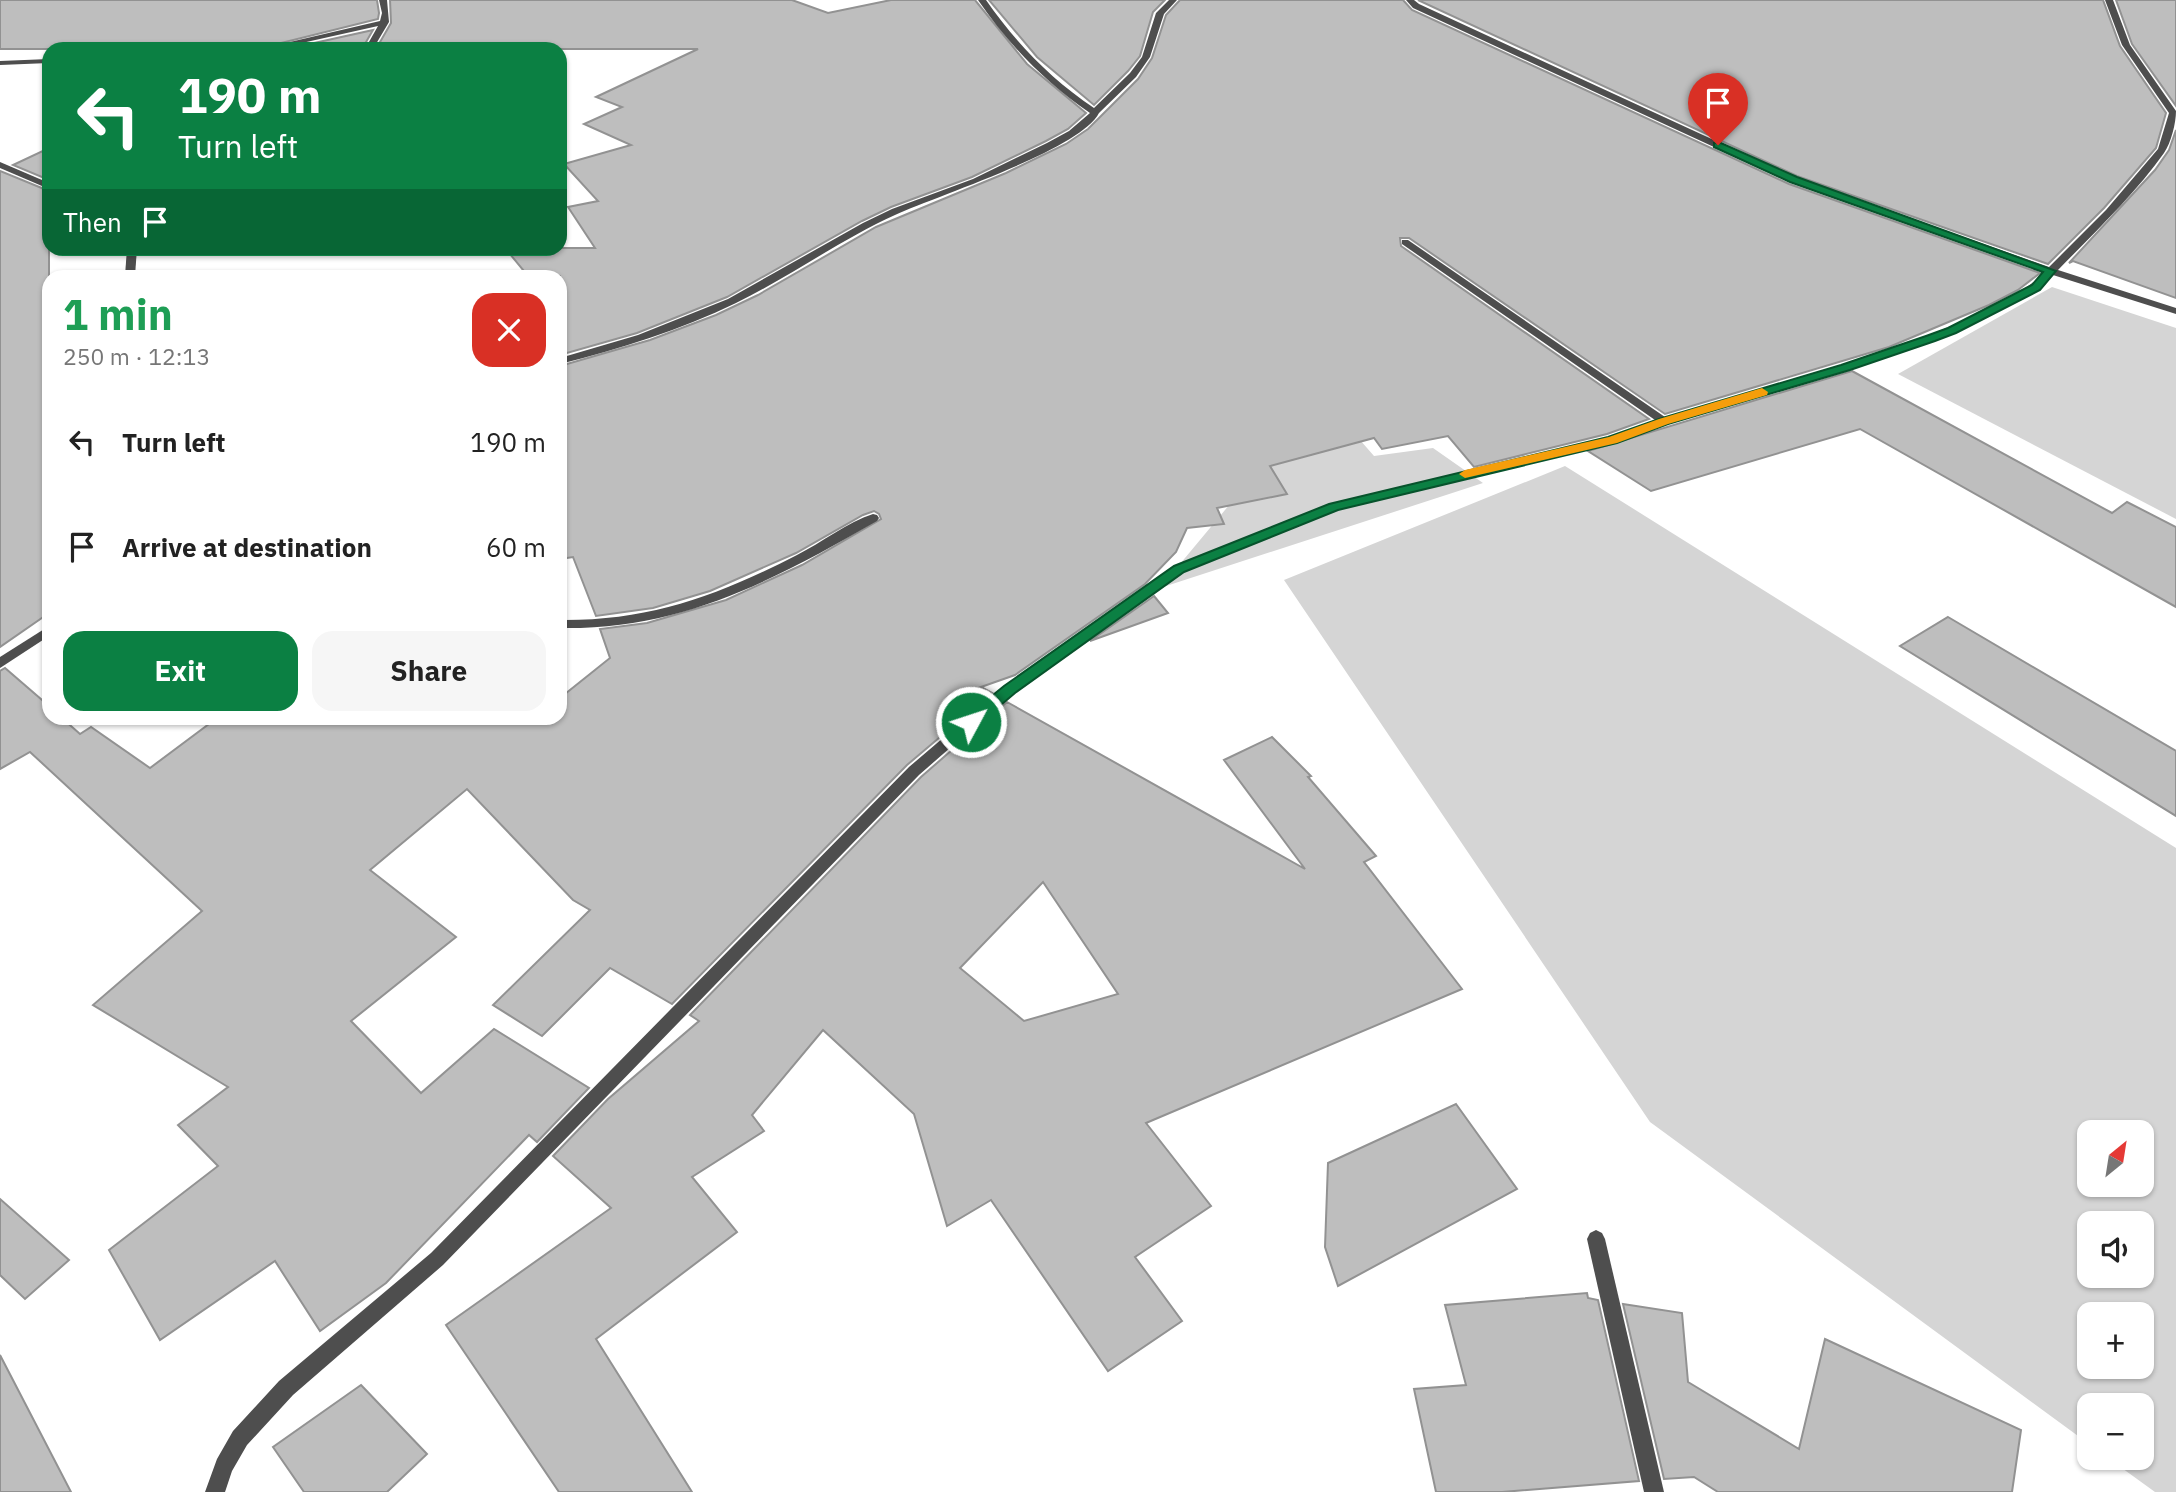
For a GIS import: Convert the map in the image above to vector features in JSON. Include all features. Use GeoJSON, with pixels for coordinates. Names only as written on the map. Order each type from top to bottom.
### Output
{"type":"FeatureCollection","features":[{"type":"Feature","properties":{"kind":"street"},"geometry":{"type":"LineString","coordinates":[[373,42],[385,22],[386,6],[383,0]]}},
{"type":"Feature","properties":{"kind":"street"},"geometry":{"type":"LineString","coordinates":[[982,0],[1005,35],[1037,68],[1095,112]]}},
{"type":"Feature","properties":{"kind":"street"},"geometry":{"type":"LineString","coordinates":[[567,360],[642,337],[732,302],[866,225],[895,211],[976,181],[1072,133],[1092,118],[1133,75],[1146,57],[1160,13],[1173,0]]}},
{"type":"Feature","properties":{"kind":"street"},"geometry":{"type":"LineString","coordinates":[[1410,0],[1416,6],[1793,180],[2050,271],[2176,311]]}},
{"type":"Feature","properties":{"kind":"street"},"geometry":{"type":"LineString","coordinates":[[215,1492],[224,1466],[240,1438],[286,1388],[437,1259],[914,771],[1009,690],[1179,569],[1334,507],[1612,440],[1663,421],[1845,367],[1952,331],[2036,287],[2109,212],[2162,150],[2173,113],[2147,79],[2112,18],[2109,0]]}},
{"type":"Feature","properties":{"kind":"street"},"geometry":{"type":"LineString","coordinates":[[295,42],[385,22]]}},
{"type":"Feature","properties":{"kind":"street"},"geometry":{"type":"LineString","coordinates":[[0,63],[42,61]]}},
{"type":"Feature","properties":{"kind":"street"},"geometry":{"type":"LineString","coordinates":[[0,165],[42,183]]}},
{"type":"Feature","properties":{"kind":"street"},"geometry":{"type":"LineString","coordinates":[[1405,242],[1663,421]]}},
{"type":"Feature","properties":{"kind":"street"},"geometry":{"type":"LineString","coordinates":[[567,625],[621,623],[690,607],[809,555],[873,518]]}},
{"type":"Feature","properties":{"kind":"street"},"geometry":{"type":"LineString","coordinates":[[0,663],[42,635]]}},
{"type":"Feature","properties":{"kind":"street"},"geometry":{"type":"LineString","coordinates":[[1595,1239],[1654,1492]]}},
{"type":"Feature","properties":{"kind":"shaded area"},"geometry":{"type":"Polygon","coordinates":[[[2052,287],[2176,328],[2176,519],[1898,374],[2052,287]]]}},
{"type":"Feature","properties":{"kind":"shaded area"},"geometry":{"type":"Polygon","coordinates":[[[1326,401],[1374,456],[1433,448],[1483,483],[1160,588],[1310,408],[1326,401]]]}},
{"type":"Feature","properties":{"kind":"shaded area"},"geometry":{"type":"Polygon","coordinates":[[[1565,466],[2176,848],[2176,1492],[2155,1492],[2125,1470],[2154,1470],[2154,1393],[2077,1393],[2077,1435],[1650,1122],[1284,580],[1565,466]]]}},
{"type":"Feature","properties":{"kind":"building"},"geometry":{"type":"Polygon","coordinates":[[[0,0],[377,0],[379,13],[378,19],[285,42],[42,42],[42,49],[0,49],[0,0]]]}},
{"type":"Feature","properties":{"kind":"building"},"geometry":{"type":"Polygon","coordinates":[[[390,0],[792,0],[828,13],[891,0],[975,0],[1027,64],[1086,113],[1068,129],[1046,141],[972,177],[891,207],[862,221],[727,297],[637,333],[567,353],[567,270],[523,270],[512,256],[567,256],[567,248],[595,248],[568,207],[598,201],[567,167],[567,163],[631,145],[584,124],[622,107],[596,97],[698,49],[567,49],[567,42],[380,42],[391,23],[390,0]]]}},
{"type":"Feature","properties":{"kind":"building"},"geometry":{"type":"Polygon","coordinates":[[[989,0],[1165,0],[1153,12],[1140,56],[1094,105],[1037,57],[989,0]]]}},
{"type":"Feature","properties":{"kind":"building"},"geometry":{"type":"Polygon","coordinates":[[[1180,0],[1403,0],[1412,10],[1789,184],[2040,273],[2018,290],[1989,305],[1889,347],[1665,414],[1409,238],[1400,238],[1401,246],[1649,419],[1607,434],[1474,467],[1448,436],[1382,449],[1374,438],[1270,466],[1287,494],[1217,508],[1224,524],[1187,528],[1176,552],[1145,584],[1015,675],[981,687],[992,693],[907,765],[672,1004],[610,968],[542,1036],[493,1005],[590,910],[573,900],[467,789],[370,870],[456,937],[351,1021],[421,1093],[494,1029],[589,1088],[537,1142],[529,1135],[386,1283],[320,1331],[275,1261],[160,1340],[109,1250],[218,1166],[178,1125],[228,1087],[93,1005],[202,911],[30,752],[0,769],[0,671],[5,668],[42,700],[42,725],[70,725],[80,734],[91,727],[150,768],[208,725],[567,725],[567,692],[610,658],[600,629],[647,623],[726,600],[802,565],[881,519],[874,511],[863,515],[796,553],[710,591],[653,608],[596,616],[573,557],[567,558],[567,364],[650,340],[716,315],[758,295],[876,227],[1006,173],[1066,144],[1088,129],[1138,79],[1152,58],[1166,15],[1180,0]]]}},
{"type":"Feature","properties":{"kind":"building"},"geometry":{"type":"Polygon","coordinates":[[[1418,0],[2103,0],[2120,46],[2166,113],[2156,148],[2104,208],[2048,264],[1797,176],[1418,0]]]}},
{"type":"Feature","properties":{"kind":"building"},"geometry":{"type":"Polygon","coordinates":[[[2116,0],[2176,0],[2176,106],[2132,44],[2116,0]]]}},
{"type":"Feature","properties":{"kind":"building"},"geometry":{"type":"Polygon","coordinates":[[[373,30],[366,42],[319,42],[373,30]]]}},
{"type":"Feature","properties":{"kind":"building"},"geometry":{"type":"Polygon","coordinates":[[[2176,130],[2176,298],[2073,261],[2069,263],[2155,170],[2169,150],[2176,130]]]}},
{"type":"Feature","properties":{"kind":"building"},"geometry":{"type":"Polygon","coordinates":[[[42,151],[42,177],[13,165],[42,151]]]}},
{"type":"Feature","properties":{"kind":"building"},"geometry":{"type":"Polygon","coordinates":[[[0,171],[42,188],[42,256],[49,256],[49,270],[42,270],[42,618],[0,647],[0,171]]]}},
{"type":"Feature","properties":{"kind":"building"},"geometry":{"type":"Polygon","coordinates":[[[1852,371],[2112,513],[2127,502],[2176,527],[2176,607],[1860,429],[1651,491],[1588,451],[1852,371]]]}},
{"type":"Feature","properties":{"kind":"building"},"geometry":{"type":"Polygon","coordinates":[[[1154,596],[1168,613],[1090,641],[1154,596]]]}},
{"type":"Feature","properties":{"kind":"building"},"geometry":{"type":"Polygon","coordinates":[[[1948,617],[2176,751],[2176,816],[1900,646],[1948,617]]]}},
{"type":"Feature","properties":{"kind":"building"},"geometry":{"type":"Polygon","coordinates":[[[1007,702],[1305,869],[1224,760],[1272,737],[1311,776],[1308,777],[1376,856],[1364,862],[1462,989],[1146,1123],[1211,1206],[1135,1257],[1182,1321],[1108,1371],[991,1200],[947,1226],[914,1114],[823,1030],[752,1115],[764,1131],[692,1177],[737,1232],[596,1339],[692,1492],[559,1492],[446,1325],[611,1208],[553,1156],[608,1099],[699,1021],[690,1015],[921,777],[1007,702]],[[1043,882],[960,968],[1024,1021],[1118,994],[1043,882]]]}},
{"type":"Feature","properties":{"kind":"building"},"geometry":{"type":"Polygon","coordinates":[[[1456,1104],[1517,1189],[1338,1286],[1325,1247],[1328,1163],[1456,1104]]]}},
{"type":"Feature","properties":{"kind":"building"},"geometry":{"type":"Polygon","coordinates":[[[0,1199],[69,1260],[25,1299],[0,1275],[0,1199]]]}},
{"type":"Feature","properties":{"kind":"building"},"geometry":{"type":"Polygon","coordinates":[[[1587,1293],[1588,1298],[1598,1300],[1639,1481],[1502,1492],[1436,1492],[1414,1389],[1466,1385],[1445,1305],[1587,1293]]]}},
{"type":"Feature","properties":{"kind":"building"},"geometry":{"type":"Polygon","coordinates":[[[1623,1304],[1682,1313],[1688,1382],[1799,1449],[1825,1339],[2021,1430],[2012,1492],[1718,1492],[1694,1477],[1664,1479],[1623,1304]]]}},
{"type":"Feature","properties":{"kind":"building"},"geometry":{"type":"Polygon","coordinates":[[[0,1355],[71,1492],[0,1492],[0,1355]]]}},
{"type":"Feature","properties":{"kind":"building"},"geometry":{"type":"Polygon","coordinates":[[[361,1385],[427,1454],[387,1492],[304,1492],[273,1447],[361,1385]]]}},
{"type":"Feature","properties":{"kind":"slow traffic"},"geometry":{"type":"LineString","coordinates":[[1465,474],[1612,440],[1663,421],[1762,392]]}},
{"type":"Feature","properties":{"kind":"route"},"geometry":{"type":"LineString","coordinates":[[971,722],[1009,690],[1179,569],[1334,507],[1612,440],[1663,421],[1845,367],[1952,331],[2036,287],[2050,271],[1793,180],[1718,145]]}}]}
